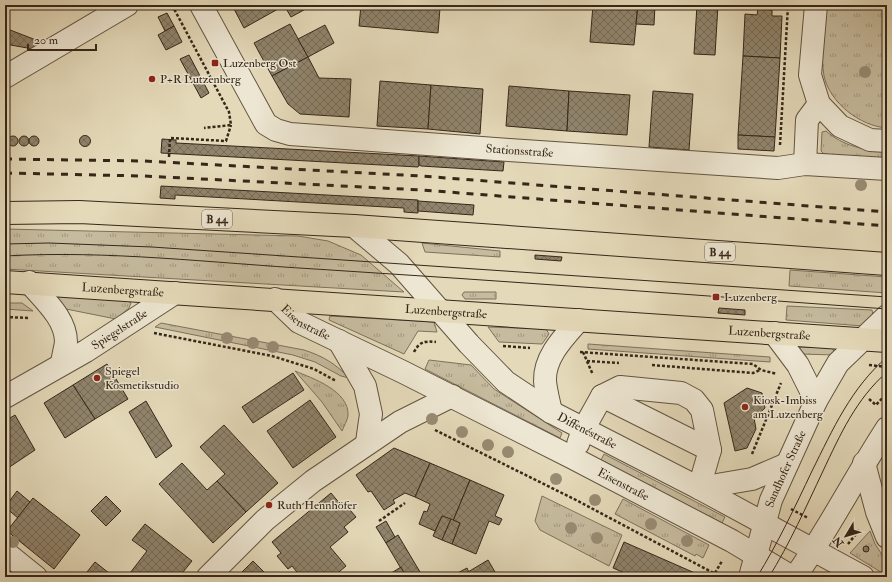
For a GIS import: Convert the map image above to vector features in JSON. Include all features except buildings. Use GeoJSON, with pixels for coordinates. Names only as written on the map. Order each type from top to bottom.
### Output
{"type":"FeatureCollection","features":[{"type":"Feature","properties":{"kind":"main road","name":"B 44"},"geometry":{"type":"LineString","coordinates":[[5,213],[79,212],[354,226],[887,264]]}},
{"type":"Feature","properties":{"kind":"main road","name":"Luzenbergstraße"},"geometry":{"type":"LineString","coordinates":[[5,282],[29,282],[887,341]]}},
{"type":"Feature","properties":{"kind":"street"},"geometry":{"type":"LineString","coordinates":[[5,77],[127,5]]}},
{"type":"Feature","properties":{"kind":"street","name":"Stationsstraße"},"geometry":{"type":"LineString","coordinates":[[201,5],[250,98],[266,124],[276,130],[290,134],[778,168],[805,164],[887,169]]}},
{"type":"Feature","properties":{"kind":"street"},"geometry":{"type":"LineString","coordinates":[[816,5],[810,75],[819,104],[840,126],[870,140],[887,141]]}},
{"type":"Feature","properties":{"kind":"street"},"geometry":{"type":"LineString","coordinates":[[805,164],[807,120],[819,104]]}},
{"type":"Feature","properties":{"kind":"street","name":"Diffenéstraße"},"geometry":{"type":"LineString","coordinates":[[354,226],[399,264],[469,344],[506,382],[551,412],[583,430],[699,488],[863,577]]}},
{"type":"Feature","properties":{"kind":"street"},"geometry":{"type":"LineString","coordinates":[[29,282],[58,318],[64,329],[66,342],[62,363]]}},
{"type":"Feature","properties":{"kind":"street","name":"Spiegelstraße"},"geometry":{"type":"LineString","coordinates":[[5,397],[124,328],[175,293]]}},
{"type":"Feature","properties":{"kind":"street","name":"Eisenstraße"},"geometry":{"type":"LineString","coordinates":[[275,299],[299,322],[452,396],[573,458],[732,541],[792,577]]}},
{"type":"Feature","properties":{"kind":"street","name":"Sandhofer Straße"},"geometry":{"type":"LineString","coordinates":[[750,577],[766,524],[771,500],[816,401],[838,363],[887,316]]}},
{"type":"Feature","properties":{"kind":"street"},"geometry":{"type":"LineString","coordinates":[[551,412],[545,381],[547,367],[554,350],[579,320]]}},
{"type":"Feature","properties":{"kind":"street"},"geometry":{"type":"LineString","coordinates":[[774,333],[798,365],[816,401]]}},
{"type":"Feature","properties":{"kind":"street","name":"Eisenstraße"},"geometry":{"type":"LineString","coordinates":[[339,341],[365,386],[371,414],[367,442]]}},
{"type":"Feature","properties":{"kind":"street"},"geometry":{"type":"LineString","coordinates":[[573,458],[583,430],[602,396],[620,387],[681,393],[694,400],[702,410],[710,450],[699,488],[752,479],[787,464]]}},
{"type":"Feature","properties":{"kind":"street"},"geometry":{"type":"LineString","coordinates":[[208,577],[265,520],[312,481],[367,442],[416,413],[452,396]]}},
{"type":"Feature","properties":{"kind":"street"},"geometry":{"type":"LineString","coordinates":[[602,396],[710,450]]}},
{"type":"Feature","properties":{"kind":"street"},"geometry":{"type":"LineString","coordinates":[[795,577],[828,528],[864,463],[887,428]]}},
{"type":"Feature","properties":{"kind":"street"},"geometry":{"type":"LineString","coordinates":[[864,463],[877,512],[887,537]]}},
{"type":"Feature","properties":{"kind":"street"},"geometry":{"type":"LineString","coordinates":[[5,552],[36,577]]}},
{"type":"Feature","properties":{"kind":"path"},"geometry":{"type":"LineString","coordinates":[[169,157],[170,138],[226,142],[231,125],[229,112],[172,5]]}},
{"type":"Feature","properties":{"kind":"path"},"geometry":{"type":"LineString","coordinates":[[778,168],[788,5]]}},
{"type":"Feature","properties":{"kind":"path"},"geometry":{"type":"LineString","coordinates":[[204,128],[231,125]]}},
{"type":"Feature","properties":{"kind":"path"},"geometry":{"type":"LineString","coordinates":[[124,328],[272,356],[314,369],[342,385],[365,386]]}},
{"type":"Feature","properties":{"kind":"path"},"geometry":{"type":"LineString","coordinates":[[403,372],[418,345],[425,341],[469,344]]}},
{"type":"Feature","properties":{"kind":"path"},"geometry":{"type":"LineString","coordinates":[[583,352],[753,364],[761,370],[782,375]]}},
{"type":"Feature","properties":{"kind":"path"},"geometry":{"type":"LineString","coordinates":[[587,361],[625,364]]}},
{"type":"Feature","properties":{"kind":"path"},"geometry":{"type":"LineString","coordinates":[[651,365],[753,373],[761,370]]}},
{"type":"Feature","properties":{"kind":"path"},"geometry":{"type":"LineString","coordinates":[[869,399],[876,405],[887,393]]}},
{"type":"Feature","properties":{"kind":"path"},"geometry":{"type":"LineString","coordinates":[[416,413],[422,424],[576,500],[721,577]]}},
{"type":"Feature","properties":{"kind":"path"},"geometry":{"type":"LineString","coordinates":[[771,500],[852,539]]}},
{"type":"Feature","properties":{"kind":"path"},"geometry":{"type":"LineString","coordinates":[[379,520],[405,503]]}},
{"type":"Feature","properties":{"kind":"path"},"geometry":{"type":"LineString","coordinates":[[837,563],[852,539],[877,512]]}},
{"type":"Feature","properties":{"kind":"green space"},"geometry":{"type":"Polygon","coordinates":[[[826,5],[887,5],[887,128],[867,123],[857,118],[839,104],[827,86],[822,58],[826,5]]]}},
{"type":"Feature","properties":{"kind":"green space"},"geometry":{"type":"Polygon","coordinates":[[[826,131],[847,144],[870,150],[887,152],[887,159],[824,154],[821,151],[822,132],[826,131]]]}},
{"type":"Feature","properties":{"kind":"green space"},"geometry":{"type":"Polygon","coordinates":[[[5,229],[298,236],[328,241],[361,255],[404,292],[5,269],[5,229]]]}},
{"type":"Feature","properties":{"kind":"green space"},"geometry":{"type":"Polygon","coordinates":[[[422,243],[500,251],[500,257],[425,252],[422,243]]]}},
{"type":"Feature","properties":{"kind":"green space"},"geometry":{"type":"Polygon","coordinates":[[[790,270],[887,277],[887,293],[789,286],[790,270]]]}},
{"type":"Feature","properties":{"kind":"green space"},"geometry":{"type":"Polygon","coordinates":[[[464,292],[496,292],[496,299],[465,299],[462,295],[464,292]]]}},
{"type":"Feature","properties":{"kind":"green space"},"geometry":{"type":"Polygon","coordinates":[[[59,296],[126,300],[131,303],[129,308],[116,319],[66,309],[57,301],[59,296]]]}},
{"type":"Feature","properties":{"kind":"green space"},"geometry":{"type":"Polygon","coordinates":[[[5,303],[22,303],[33,311],[5,309],[5,303]]]}},
{"type":"Feature","properties":{"kind":"green space"},"geometry":{"type":"Polygon","coordinates":[[[787,306],[872,310],[873,315],[863,326],[786,320],[787,306]]]}},
{"type":"Feature","properties":{"kind":"green space"},"geometry":{"type":"Polygon","coordinates":[[[330,316],[434,322],[437,332],[418,331],[404,354],[329,320],[330,316]]]}},
{"type":"Feature","properties":{"kind":"green space"},"geometry":{"type":"Polygon","coordinates":[[[161,323],[304,350],[329,361],[349,378],[341,376],[315,362],[293,355],[155,327],[161,323]]]}},
{"type":"Feature","properties":{"kind":"green space"},"geometry":{"type":"Polygon","coordinates":[[[488,327],[546,329],[549,334],[542,344],[499,342],[488,327]]]}},
{"type":"Feature","properties":{"kind":"green space"},"geometry":{"type":"Polygon","coordinates":[[[588,344],[770,357],[770,362],[588,349],[588,344]]]}},
{"type":"Feature","properties":{"kind":"green space"},"geometry":{"type":"Polygon","coordinates":[[[801,347],[832,348],[835,355],[800,354],[798,349],[801,347]]]}},
{"type":"Feature","properties":{"kind":"green space"},"geometry":{"type":"Polygon","coordinates":[[[429,360],[471,365],[494,389],[562,433],[560,438],[425,369],[429,360]]]}},
{"type":"Feature","properties":{"kind":"green space"},"geometry":{"type":"Polygon","coordinates":[[[295,371],[311,377],[329,387],[343,399],[347,407],[348,416],[342,431],[322,402],[295,371]]]}},
{"type":"Feature","properties":{"kind":"green space"},"geometry":{"type":"Polygon","coordinates":[[[604,454],[725,517],[722,523],[601,460],[604,454]]]}},
{"type":"Feature","properties":{"kind":"green space"},"geometry":{"type":"Polygon","coordinates":[[[542,496],[622,535],[609,566],[540,530],[535,521],[542,496]]]}},
{"type":"Feature","properties":{"kind":"green space"},"geometry":{"type":"Polygon","coordinates":[[[623,499],[709,545],[703,558],[696,554],[695,556],[615,514],[623,499]]]}},
{"type":"Feature","properties":{"kind":"green space"},"geometry":{"type":"Polygon","coordinates":[[[870,531],[875,544],[887,562],[887,576],[850,553],[870,531]]]}},
{"type":"Feature","properties":{"kind":"tram line"},"geometry":{"type":"LineString","coordinates":[[5,244],[49,243],[152,247],[887,297]]}},
{"type":"Feature","properties":{"kind":"tram line"},"geometry":{"type":"LineString","coordinates":[[5,256],[82,255],[160,258],[887,309]]}},
{"type":"Feature","properties":{"kind":"tram line"},"geometry":{"type":"LineString","coordinates":[[757,577],[779,538],[844,410],[863,382],[887,357]]}},
{"type":"Feature","properties":{"kind":"tram line"},"geometry":{"type":"LineString","coordinates":[[769,577],[791,538],[850,418],[866,394],[887,372]]}},
{"type":"Feature","properties":{"kind":"railway"},"geometry":{"type":"LineString","coordinates":[[5,159],[144,161],[421,176],[887,212]]}},
{"type":"Feature","properties":{"kind":"railway"},"geometry":{"type":"LineString","coordinates":[[5,173],[143,176],[422,190],[887,226]]}},
{"type":"Feature","properties":{"kind":"place","name":"Luzenberg Ost"},"geometry":{"type":"Point","coordinates":[215,63]}},
{"type":"Feature","properties":{"kind":"place","name":"P+R Lutzenberg"},"geometry":{"type":"Point","coordinates":[152,79]}},
{"type":"Feature","properties":{"kind":"place","name":"Luzenberg"},"geometry":{"type":"Point","coordinates":[716,297]}},
{"type":"Feature","properties":{"kind":"place","name":"Spiegel Kosmetikstudio"},"geometry":{"type":"Point","coordinates":[97,378]}},
{"type":"Feature","properties":{"kind":"place","name":"Kiosk-Imbiss am Luzenberg"},"geometry":{"type":"Point","coordinates":[745,407]}},
{"type":"Feature","properties":{"kind":"place","name":"Ruth Hennhöfer"},"geometry":{"type":"Point","coordinates":[269,505]}}]}
